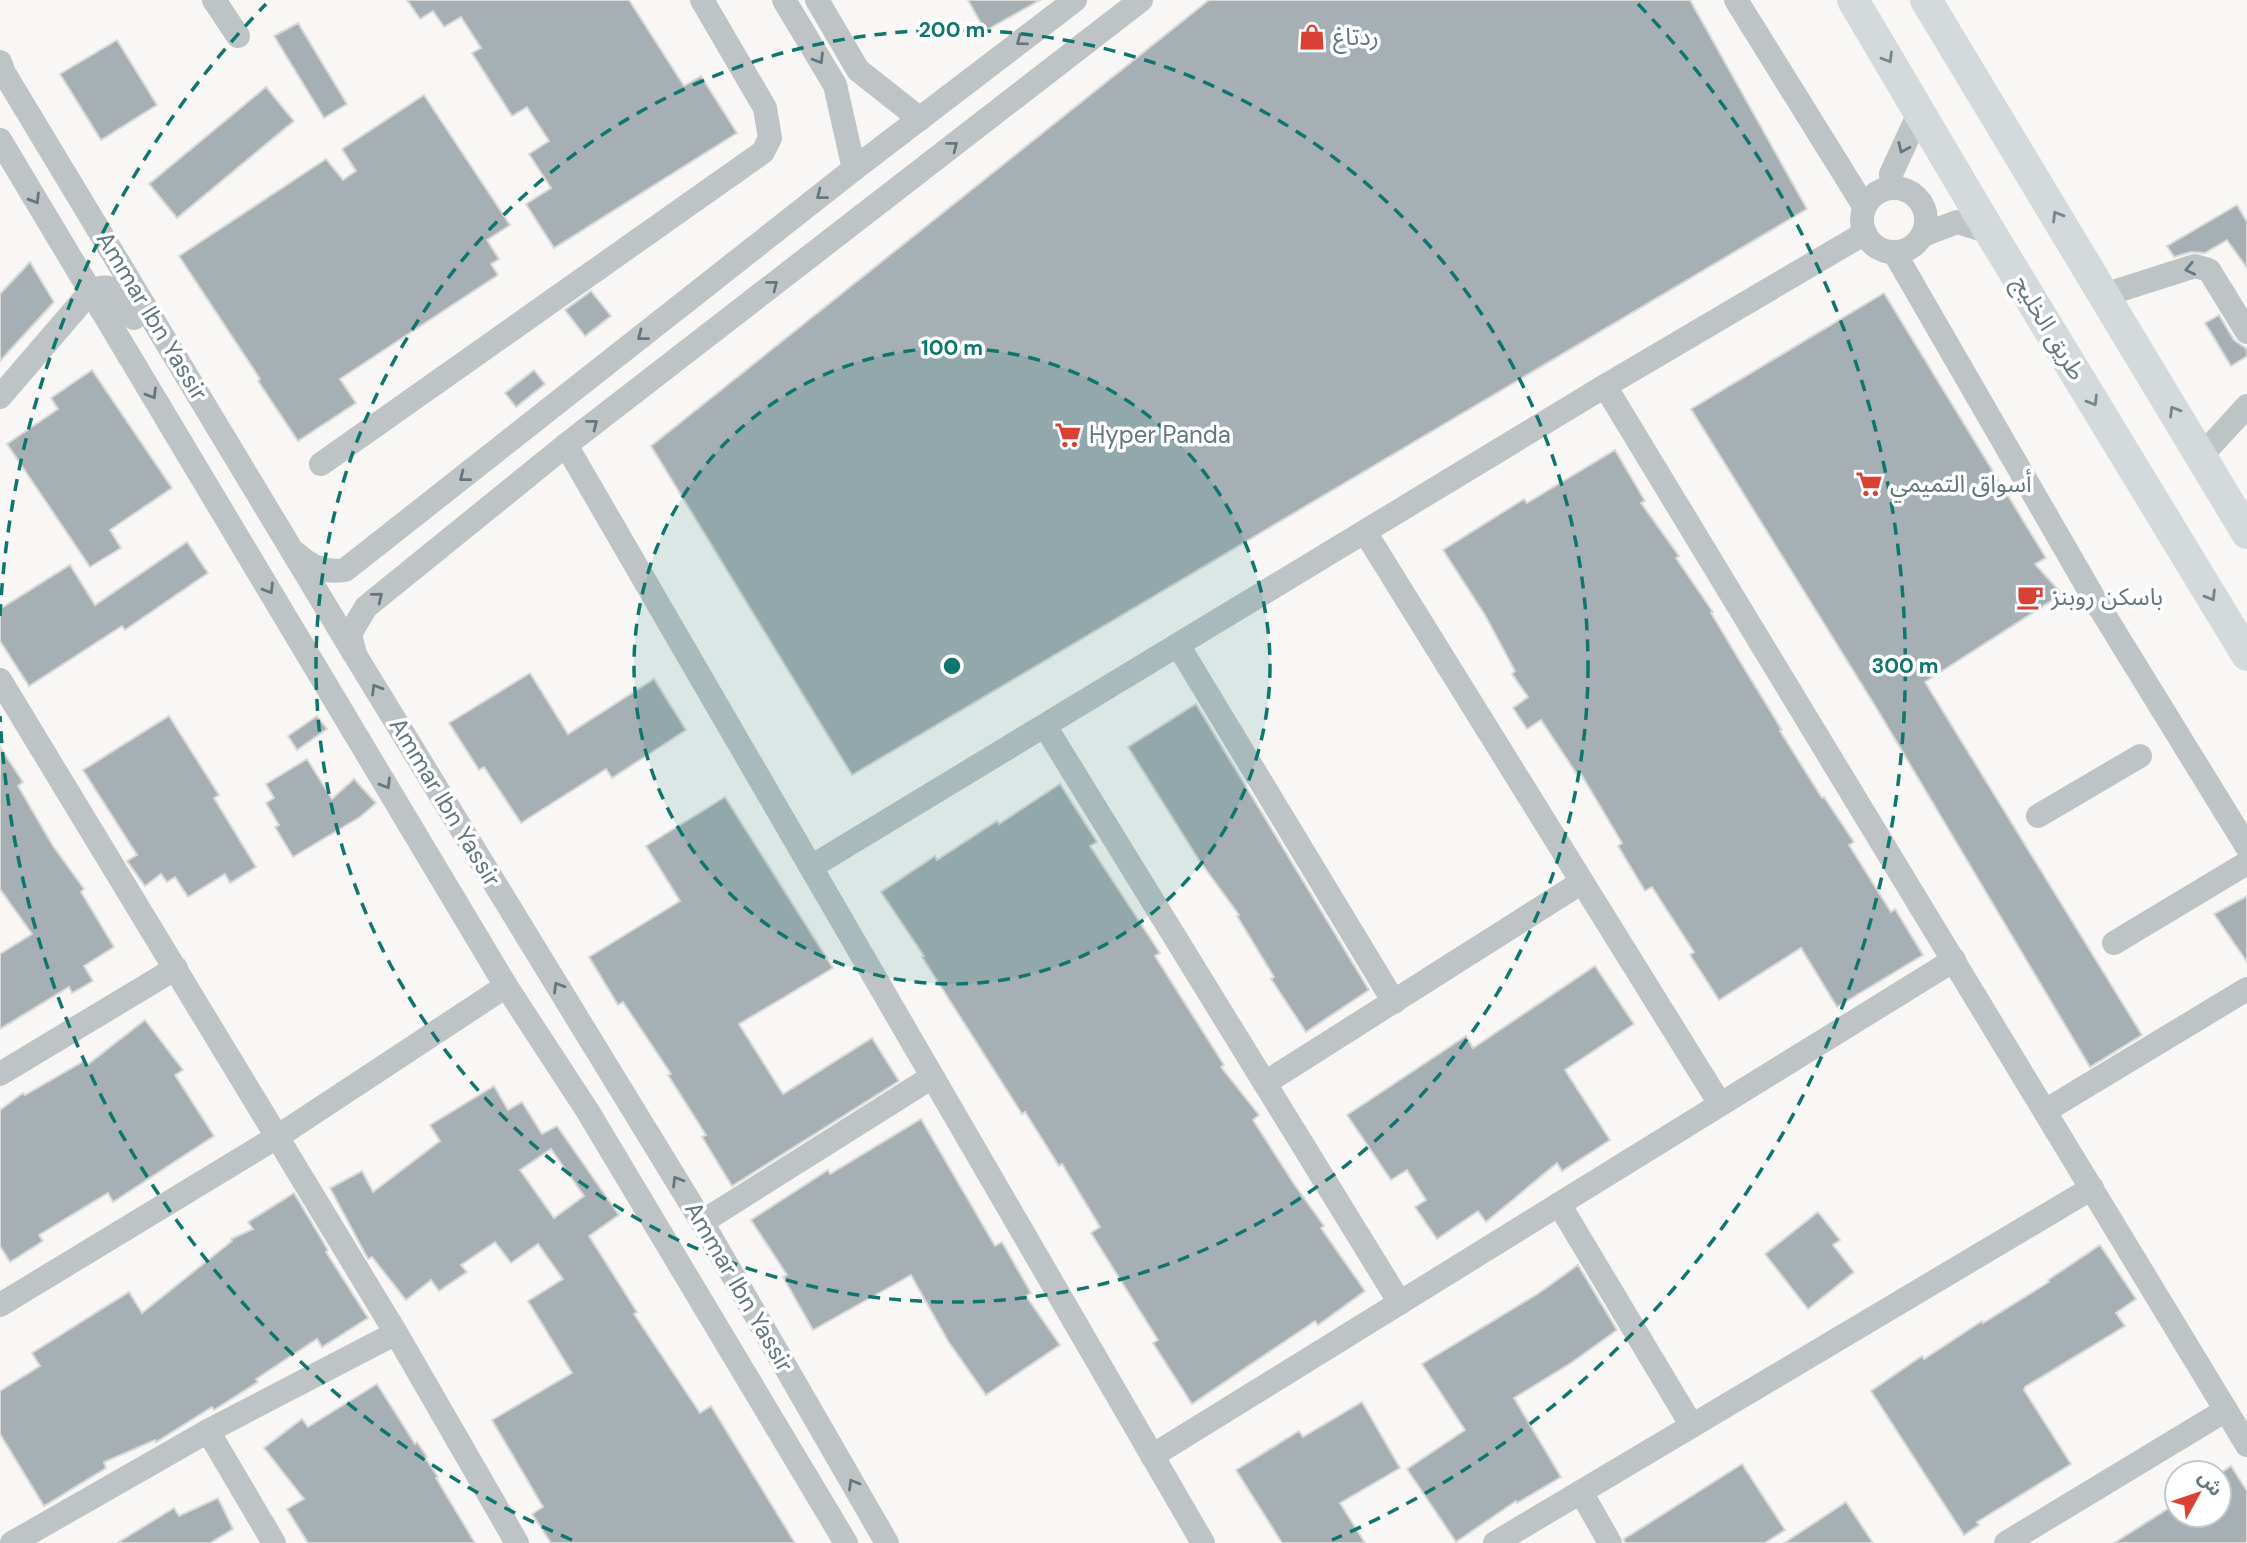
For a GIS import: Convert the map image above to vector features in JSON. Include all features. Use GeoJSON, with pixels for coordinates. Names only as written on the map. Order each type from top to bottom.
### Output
{"type":"FeatureCollection","features":[{"type":"Feature","properties":{"kind":"main road","name":"طريق الخليج"},"geometry":{"type":"LineString","coordinates":[[1853,0],[1990,232],[2247,655]]}},
{"type":"Feature","properties":{"kind":"main road"},"geometry":{"type":"LineString","coordinates":[[1926,0],[2247,533]]}},
{"type":"Feature","properties":{"kind":"street"},"geometry":{"type":"LineString","coordinates":[[214,0],[238,36]]}},
{"type":"Feature","properties":{"kind":"street"},"geometry":{"type":"LineString","coordinates":[[321,464],[763,152],[770,138],[765,108],[702,0]]}},
{"type":"Feature","properties":{"kind":"street"},"geometry":{"type":"LineString","coordinates":[[784,0],[835,85],[854,169]]}},
{"type":"Feature","properties":{"kind":"street"},"geometry":{"type":"LineString","coordinates":[[817,0],[859,70],[920,119]]}},
{"type":"Feature","properties":{"kind":"street"},"geometry":{"type":"LineString","coordinates":[[293,549],[304,561],[320,569],[333,572],[345,570],[854,169],[1075,0]]}},
{"type":"Feature","properties":{"kind":"street"},"geometry":{"type":"LineString","coordinates":[[355,655],[350,634],[366,607],[1114,8],[1141,0]]}},
{"type":"Feature","properties":{"kind":"street"},"geometry":{"type":"LineString","coordinates":[[1736,0],[1864,206]]}},
{"type":"Feature","properties":{"kind":"street","name":"Ammar Ibn Yassir"},"geometry":{"type":"LineString","coordinates":[[0,62],[355,655],[702,1222],[887,1543]]}},
{"type":"Feature","properties":{"kind":"street"},"geometry":{"type":"LineString","coordinates":[[1892,187],[1891,174],[1920,111]]}},
{"type":"Feature","properties":{"kind":"street","name":"Ammar Ibn Yassir"},"geometry":{"type":"LineString","coordinates":[[0,140],[506,986],[587,1110],[846,1543]]}},
{"type":"Feature","properties":{"kind":"street"},"geometry":{"type":"LineString","coordinates":[[1923,235],[1926,216],[1918,198],[1911,192],[1892,187],[1876,193],[1864,206],[1862,215],[1865,233],[1877,246],[1894,252],[1911,247],[1923,235],[1957,222],[1990,232]]}},
{"type":"Feature","properties":{"kind":"street"},"geometry":{"type":"LineString","coordinates":[[811,867],[1605,386],[1865,233]]}},
{"type":"Feature","properties":{"kind":"street"},"geometry":{"type":"LineString","coordinates":[[1894,252],[2095,600],[2247,846]]}},
{"type":"Feature","properties":{"kind":"street"},"geometry":{"type":"LineString","coordinates":[[2104,295],[2194,266],[2202,267],[2209,270],[2247,331]]}},
{"type":"Feature","properties":{"kind":"street"},"geometry":{"type":"LineString","coordinates":[[0,397],[91,291],[100,287],[110,288],[119,293],[177,388],[233,451]]}},
{"type":"Feature","properties":{"kind":"street"},"geometry":{"type":"LineString","coordinates":[[1605,386],[2247,1445]]}},
{"type":"Feature","properties":{"kind":"street"},"geometry":{"type":"LineString","coordinates":[[2202,455],[2247,406]]}},
{"type":"Feature","properties":{"kind":"street"},"geometry":{"type":"LineString","coordinates":[[566,445],[1203,1543]]}},
{"type":"Feature","properties":{"kind":"street"},"geometry":{"type":"LineString","coordinates":[[1365,532],[1720,1104]]}},
{"type":"Feature","properties":{"kind":"street"},"geometry":{"type":"LineString","coordinates":[[1178,645],[1394,1002]]}},
{"type":"Feature","properties":{"kind":"street"},"geometry":{"type":"LineString","coordinates":[[0,680],[396,1332],[517,1543]]}},
{"type":"Feature","properties":{"kind":"street"},"geometry":{"type":"LineString","coordinates":[[1045,726],[1400,1303]]}},
{"type":"Feature","properties":{"kind":"street"},"geometry":{"type":"LineString","coordinates":[[2038,816],[2140,756]]}},
{"type":"Feature","properties":{"kind":"street"},"geometry":{"type":"LineString","coordinates":[[2114,943],[2247,863]]}},
{"type":"Feature","properties":{"kind":"street"},"geometry":{"type":"LineString","coordinates":[[1265,1083],[1582,882]]}},
{"type":"Feature","properties":{"kind":"street"},"geometry":{"type":"LineString","coordinates":[[1152,1456],[1954,960]]}},
{"type":"Feature","properties":{"kind":"street"},"geometry":{"type":"LineString","coordinates":[[1,1071],[176,968]]}},
{"type":"Feature","properties":{"kind":"street"},"geometry":{"type":"LineString","coordinates":[[0,1305],[277,1137],[506,986]]}},
{"type":"Feature","properties":{"kind":"street"},"geometry":{"type":"LineString","coordinates":[[2045,1111],[2247,989]]}},
{"type":"Feature","properties":{"kind":"street"},"geometry":{"type":"LineString","coordinates":[[702,1222],[932,1077]]}},
{"type":"Feature","properties":{"kind":"street"},"geometry":{"type":"LineString","coordinates":[[1495,1543],[2092,1188]]}},
{"type":"Feature","properties":{"kind":"street"},"geometry":{"type":"LineString","coordinates":[[1559,1204],[1692,1426]]}},
{"type":"Feature","properties":{"kind":"street"},"geometry":{"type":"LineString","coordinates":[[0,1529],[10,1543],[208,1431],[396,1332]]}},
{"type":"Feature","properties":{"kind":"street"},"geometry":{"type":"LineString","coordinates":[[2006,1543],[2039,1535],[2226,1410]]}},
{"type":"Feature","properties":{"kind":"street"},"geometry":{"type":"LineString","coordinates":[[208,1431],[274,1543]]}},
{"type":"Feature","properties":{"kind":"street"},"geometry":{"type":"LineString","coordinates":[[1581,1492],[1610,1543]]}},
{"type":"Feature","properties":{"kind":"building"},"geometry":{"type":"Polygon","coordinates":[[[407,0],[629,0],[684,86],[701,76],[737,133],[554,248],[526,204],[551,188],[529,154],[549,141],[527,107],[512,116],[472,53],[481,48],[461,17],[444,27],[433,11],[420,19],[407,0]]]}},
{"type":"Feature","properties":{"kind":"building"},"geometry":{"type":"Polygon","coordinates":[[[968,0],[1040,0],[985,31],[968,0]]]}},
{"type":"Feature","properties":{"kind":"building"},"geometry":{"type":"Polygon","coordinates":[[[1209,0],[1690,0],[1807,209],[852,775],[651,446],[1209,0]]]}},
{"type":"Feature","properties":{"kind":"building"},"geometry":{"type":"Polygon","coordinates":[[[298,23],[347,104],[324,118],[274,36],[298,23]]]}},
{"type":"Feature","properties":{"kind":"building"},"geometry":{"type":"Polygon","coordinates":[[[117,40],[157,105],[101,140],[60,74],[117,40]]]}},
{"type":"Feature","properties":{"kind":"building"},"geometry":{"type":"Polygon","coordinates":[[[266,87],[294,121],[177,218],[149,184],[266,87]]]}},
{"type":"Feature","properties":{"kind":"building"},"geometry":{"type":"Polygon","coordinates":[[[424,95],[510,225],[487,240],[499,259],[491,264],[498,275],[340,379],[356,403],[298,441],[179,256],[326,159],[343,180],[356,171],[342,149],[424,95]]]}},
{"type":"Feature","properties":{"kind":"building"},"geometry":{"type":"Polygon","coordinates":[[[2237,205],[2247,222],[2247,268],[2227,240],[2205,253],[2191,252],[2174,257],[2167,246],[2237,205]]]}},
{"type":"Feature","properties":{"kind":"building"},"geometry":{"type":"Polygon","coordinates":[[[30,262],[54,302],[0,361],[0,294],[30,262]]]}},
{"type":"Feature","properties":{"kind":"building"},"geometry":{"type":"Polygon","coordinates":[[[591,291],[611,316],[585,336],[565,310],[591,291]]]}},
{"type":"Feature","properties":{"kind":"building","name":"أسواق التميمي"},"geometry":{"type":"Polygon","coordinates":[[[1884,293],[2046,558],[2035,564],[2062,594],[1925,682],[2142,1035],[2090,1067],[1877,709],[1691,409],[1884,293]]]}},
{"type":"Feature","properties":{"kind":"building"},"geometry":{"type":"Polygon","coordinates":[[[2219,315],[2234,340],[2247,349],[2247,356],[2231,366],[2205,323],[2219,315]]]}},
{"type":"Feature","properties":{"kind":"building"},"geometry":{"type":"Polygon","coordinates":[[[92,370],[172,488],[110,530],[121,548],[90,567],[7,444],[58,409],[51,398],[92,370]]]}},
{"type":"Feature","properties":{"kind":"building"},"geometry":{"type":"Polygon","coordinates":[[[534,370],[545,384],[516,407],[505,393],[534,370]]]}},
{"type":"Feature","properties":{"kind":"building"},"geometry":{"type":"Polygon","coordinates":[[[1615,450],[1645,501],[1641,503],[1679,556],[1676,558],[1713,612],[1711,613],[1782,730],[1780,731],[1822,798],[1824,797],[1854,842],[1849,845],[1891,912],[1895,909],[1923,955],[1837,1007],[1801,948],[1719,1000],[1690,955],[1694,952],[1652,887],[1645,891],[1618,846],[1622,843],[1581,774],[1578,776],[1541,720],[1527,729],[1513,708],[1528,697],[1512,674],[1515,671],[1485,615],[1443,550],[1524,499],[1527,503],[1615,450]]]}},
{"type":"Feature","properties":{"kind":"building"},"geometry":{"type":"Polygon","coordinates":[[[187,542],[208,573],[125,630],[122,626],[29,686],[0,641],[0,609],[70,565],[95,605],[187,542]]]}},
{"type":"Feature","properties":{"kind":"building"},"geometry":{"type":"Polygon","coordinates":[[[530,673],[568,734],[654,679],[686,730],[612,778],[606,769],[521,823],[484,767],[479,770],[449,723],[530,673]]]}},
{"type":"Feature","properties":{"kind":"building"},"geometry":{"type":"Polygon","coordinates":[[[1196,704],[1369,990],[1306,1032],[1271,979],[1274,977],[1237,916],[1239,915],[1199,860],[1128,747],[1196,704]]]}},
{"type":"Feature","properties":{"kind":"building"},"geometry":{"type":"Polygon","coordinates":[[[169,716],[219,795],[214,798],[256,867],[230,883],[225,874],[188,897],[175,877],[167,882],[161,874],[145,886],[127,861],[137,855],[83,770],[169,716]]]}},
{"type":"Feature","properties":{"kind":"building"},"geometry":{"type":"Polygon","coordinates":[[[317,716],[327,729],[297,750],[288,736],[317,716]]]}},
{"type":"Feature","properties":{"kind":"building"},"geometry":{"type":"Polygon","coordinates":[[[0,747],[23,782],[18,786],[53,846],[84,889],[81,892],[114,947],[84,966],[93,981],[72,993],[69,987],[0,1029],[0,954],[32,934],[0,889],[0,747]]]}},
{"type":"Feature","properties":{"kind":"building"},"geometry":{"type":"Polygon","coordinates":[[[307,759],[332,799],[354,779],[376,803],[360,817],[293,857],[275,827],[279,825],[266,803],[274,798],[266,784],[307,759]]]}},
{"type":"Feature","properties":{"kind":"building"},"geometry":{"type":"Polygon","coordinates":[[[1060,784],[1097,842],[1090,846],[1160,953],[1155,956],[1224,1065],[1221,1067],[1259,1115],[1253,1120],[1324,1226],[1321,1228],[1365,1291],[1318,1325],[1315,1321],[1192,1404],[1153,1343],[1158,1340],[1091,1233],[1100,1227],[1062,1164],[1059,1166],[1025,1112],[1022,1114],[881,892],[935,856],[937,860],[1060,784]]]}},
{"type":"Feature","properties":{"kind":"building"},"geometry":{"type":"Polygon","coordinates":[[[725,797],[833,968],[739,1024],[783,1094],[872,1038],[899,1081],[732,1186],[702,1137],[706,1135],[668,1075],[671,1074],[623,1002],[618,1005],[589,957],[680,901],[646,846],[725,797]]]}},
{"type":"Feature","properties":{"kind":"building"},"geometry":{"type":"Polygon","coordinates":[[[2247,896],[2247,962],[2214,914],[2247,896]]]}},
{"type":"Feature","properties":{"kind":"building"},"geometry":{"type":"Polygon","coordinates":[[[1595,966],[1634,1024],[1565,1070],[1610,1140],[1562,1171],[1557,1163],[1486,1222],[1478,1211],[1437,1239],[1415,1207],[1426,1200],[1407,1170],[1391,1180],[1347,1115],[1466,1036],[1473,1048],[1595,966]]]}},
{"type":"Feature","properties":{"kind":"building"},"geometry":{"type":"Polygon","coordinates":[[[145,1020],[183,1070],[175,1075],[214,1136],[113,1202],[108,1193],[39,1235],[43,1241],[10,1262],[0,1246],[0,1110],[23,1093],[25,1095],[84,1061],[87,1065],[145,1020]]]}},
{"type":"Feature","properties":{"kind":"building"},"geometry":{"type":"Polygon","coordinates":[[[494,1086],[508,1110],[522,1102],[542,1134],[557,1126],[619,1215],[589,1236],[637,1312],[634,1314],[700,1413],[711,1406],[795,1543],[551,1543],[532,1514],[543,1507],[492,1420],[572,1373],[528,1301],[563,1279],[538,1244],[511,1263],[495,1242],[461,1265],[467,1272],[439,1291],[431,1280],[406,1300],[372,1257],[368,1259],[330,1188],[362,1171],[373,1192],[440,1141],[430,1125],[494,1086]],[[551,1149],[520,1170],[554,1218],[584,1196],[551,1149]]]}},
{"type":"Feature","properties":{"kind":"building"},"geometry":{"type":"Polygon","coordinates":[[[921,1119],[995,1246],[1002,1242],[1031,1293],[1026,1296],[1060,1345],[986,1395],[948,1341],[911,1275],[813,1330],[783,1277],[787,1275],[751,1220],[828,1170],[830,1174],[921,1119]]]}},
{"type":"Feature","properties":{"kind":"building"},"geometry":{"type":"Polygon","coordinates":[[[294,1193],[328,1250],[326,1252],[368,1318],[322,1347],[317,1339],[256,1379],[258,1382],[156,1442],[155,1440],[104,1462],[106,1468],[44,1506],[0,1434],[0,1391],[40,1366],[32,1353],[129,1292],[142,1313],[232,1241],[231,1239],[253,1229],[248,1222],[294,1193]]]}},
{"type":"Feature","properties":{"kind":"building"},"geometry":{"type":"Polygon","coordinates":[[[1818,1212],[1840,1240],[1833,1245],[1854,1272],[1808,1309],[1765,1254],[1818,1212]]]}},
{"type":"Feature","properties":{"kind":"building"},"geometry":{"type":"Polygon","coordinates":[[[2100,1245],[2136,1299],[2116,1313],[2125,1326],[2024,1390],[2071,1464],[1977,1522],[1979,1525],[1964,1535],[1871,1391],[1922,1356],[1924,1359],[2049,1282],[2048,1280],[2100,1245]]]}},
{"type":"Feature","properties":{"kind":"building"},"geometry":{"type":"Polygon","coordinates":[[[1578,1265],[1617,1330],[1571,1363],[1514,1398],[1561,1477],[1517,1503],[1516,1501],[1456,1542],[1407,1469],[1465,1430],[1422,1364],[1539,1293],[1578,1265]]]}},
{"type":"Feature","properties":{"kind":"building"},"geometry":{"type":"Polygon","coordinates":[[[377,1384],[415,1444],[417,1442],[427,1457],[425,1458],[438,1477],[436,1478],[475,1543],[308,1543],[287,1509],[304,1499],[264,1448],[302,1419],[308,1427],[377,1384]]]}},
{"type":"Feature","properties":{"kind":"building"},"geometry":{"type":"Polygon","coordinates":[[[1362,1402],[1400,1468],[1340,1503],[1365,1543],[1282,1543],[1236,1470],[1299,1431],[1303,1437],[1362,1402]]]}},
{"type":"Feature","properties":{"kind":"building"},"geometry":{"type":"Polygon","coordinates":[[[1742,1464],[1785,1530],[1765,1543],[1625,1543],[1624,1539],[1742,1464]]]}},
{"type":"Feature","properties":{"kind":"building"},"geometry":{"type":"Polygon","coordinates":[[[2233,1469],[2247,1491],[2247,1543],[2114,1543],[2163,1512],[2163,1529],[2233,1529],[2233,1469]]]}},
{"type":"Feature","properties":{"kind":"building"},"geometry":{"type":"Polygon","coordinates":[[[218,1498],[233,1529],[210,1543],[117,1543],[174,1508],[179,1516],[218,1498]]]}},
{"type":"Feature","properties":{"kind":"building"},"geometry":{"type":"Polygon","coordinates":[[[1846,1502],[1873,1543],[1784,1543],[1846,1502]]]}},
{"type":"Feature","properties":{"kind":"place","name":"ردتاغ"},"geometry":{"type":"Point","coordinates":[1312,37]}},
{"type":"Feature","properties":{"kind":"place","name":"Hyper Panda"},"geometry":{"type":"Point","coordinates":[1068,435]}},
{"type":"Feature","properties":{"kind":"place","name":"أسواق التميمي"},"geometry":{"type":"Point","coordinates":[1869,484]}},
{"type":"Feature","properties":{"kind":"place","name":"باسكن روبنز"},"geometry":{"type":"Point","coordinates":[2030,597]}}]}
